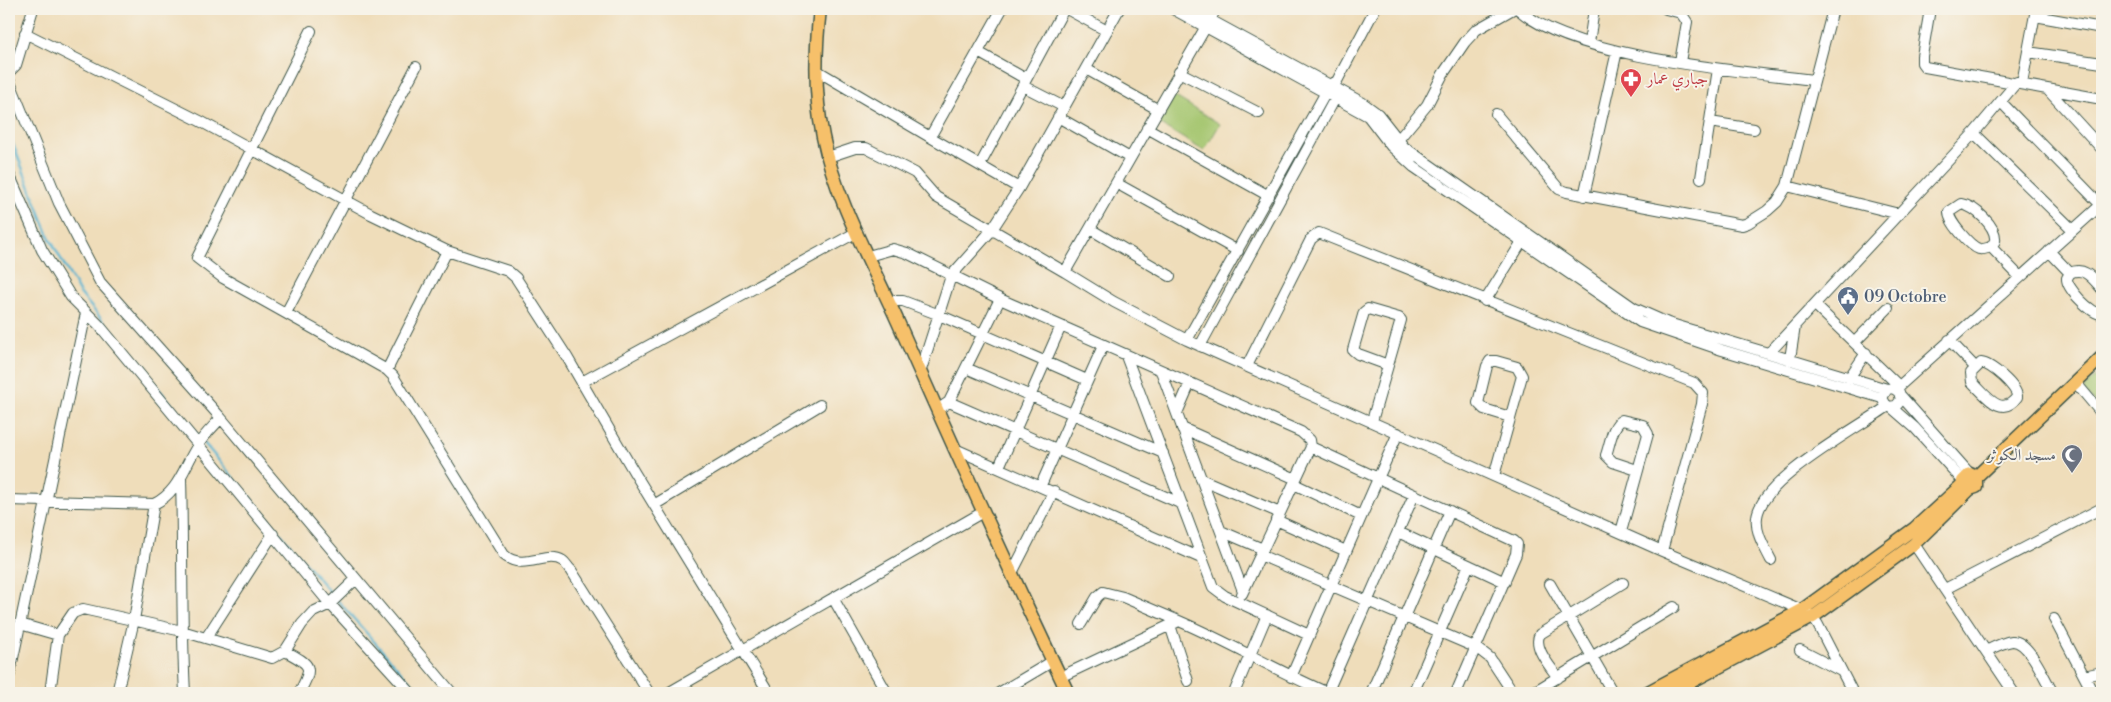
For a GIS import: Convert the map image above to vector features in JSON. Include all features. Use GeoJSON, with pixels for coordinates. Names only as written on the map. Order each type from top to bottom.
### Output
{"type":"FeatureCollection","features":[{"type":"Feature","properties":{"kind":"main road"},"geometry":{"type":"LineString","coordinates":[[820,9],[815,52],[816,70],[823,137],[836,186],[953,448],[1068,693]]}},
{"type":"Feature","properties":{"kind":"main road"},"geometry":{"type":"LineString","coordinates":[[1646,693],[1802,610],[1915,528],[2076,383],[2102,357]]}},
{"type":"Feature","properties":{"kind":"main road"},"geometry":{"type":"LineString","coordinates":[[1678,691],[1813,617],[1914,544],[1968,481]]}},
{"type":"Feature","properties":{"kind":"street"},"geometry":{"type":"LineString","coordinates":[[9,72],[16,65],[33,9]]}},
{"type":"Feature","properties":{"kind":"street"},"geometry":{"type":"LineString","coordinates":[[930,137],[1002,9]]}},
{"type":"Feature","properties":{"kind":"street"},"geometry":{"type":"LineString","coordinates":[[980,165],[1065,9],[1107,31]]}},
{"type":"Feature","properties":{"kind":"street"},"geometry":{"type":"LineString","coordinates":[[920,373],[937,314],[951,276],[991,231],[1018,188],[1119,9]]}},
{"type":"Feature","properties":{"kind":"street"},"geometry":{"type":"LineString","coordinates":[[1173,9],[1207,23],[1372,109],[1398,140],[1422,160],[1634,308],[1668,323],[1849,378],[1892,396],[1968,481]]}},
{"type":"Feature","properties":{"kind":"street"},"geometry":{"type":"LineString","coordinates":[[1190,9],[1207,23]]}},
{"type":"Feature","properties":{"kind":"street"},"geometry":{"type":"LineString","coordinates":[[1065,272],[1157,108],[1216,9]]}},
{"type":"Feature","properties":{"kind":"street"},"geometry":{"type":"LineString","coordinates":[[1200,346],[1375,9]]}},
{"type":"Feature","properties":{"kind":"street"},"geometry":{"type":"LineString","coordinates":[[1398,140],[1427,105],[1443,74],[1465,42],[1476,30],[1513,9]]}},
{"type":"Feature","properties":{"kind":"street"},"geometry":{"type":"LineString","coordinates":[[1518,9],[1537,23],[1589,43],[1617,51],[1718,68],[1814,80]]}},
{"type":"Feature","properties":{"kind":"street"},"geometry":{"type":"LineString","coordinates":[[1589,43],[1594,9]]}},
{"type":"Feature","properties":{"kind":"street"},"geometry":{"type":"LineString","coordinates":[[1666,9],[1681,13],[1687,22],[1680,62]]}},
{"type":"Feature","properties":{"kind":"street"},"geometry":{"type":"LineString","coordinates":[[1496,114],[1553,183],[1567,192],[1742,225],[1748,224],[1777,202],[1786,186],[1833,9]]}},
{"type":"Feature","properties":{"kind":"street"},"geometry":{"type":"LineString","coordinates":[[1930,9],[1922,56],[1922,63],[1926,67],[2102,99]]}},
{"type":"Feature","properties":{"kind":"street"},"geometry":{"type":"LineString","coordinates":[[1769,353],[2020,83],[2036,12],[2102,28]]}},
{"type":"Feature","properties":{"kind":"street"},"geometry":{"type":"LineString","coordinates":[[311,31],[197,258],[223,278],[386,370],[393,376],[504,555],[516,562],[554,558],[562,561],[571,570],[649,693]]}},
{"type":"Feature","properties":{"kind":"street"},"geometry":{"type":"LineString","coordinates":[[25,33],[447,251],[508,271],[516,278],[582,382],[654,505],[769,693]]}},
{"type":"Feature","properties":{"kind":"street"},"geometry":{"type":"LineString","coordinates":[[1584,196],[1617,51]]}},
{"type":"Feature","properties":{"kind":"street"},"geometry":{"type":"LineString","coordinates":[[978,52],[1064,107]]}},
{"type":"Feature","properties":{"kind":"street"},"geometry":{"type":"LineString","coordinates":[[2028,52],[2102,63]]}},
{"type":"Feature","properties":{"kind":"street"},"geometry":{"type":"LineString","coordinates":[[286,313],[347,201],[416,67]]}},
{"type":"Feature","properties":{"kind":"street"},"geometry":{"type":"LineString","coordinates":[[1700,178],[1718,68]]}},
{"type":"Feature","properties":{"kind":"street"},"geometry":{"type":"LineString","coordinates":[[1086,69],[1157,108]]}},
{"type":"Feature","properties":{"kind":"street"},"geometry":{"type":"LineString","coordinates":[[816,70],[1018,188]]}},
{"type":"Feature","properties":{"kind":"street"},"geometry":{"type":"LineString","coordinates":[[1179,72],[1258,114]]}},
{"type":"Feature","properties":{"kind":"street"},"geometry":{"type":"LineString","coordinates":[[9,80],[59,203],[100,282],[221,418],[355,580],[452,693]]}},
{"type":"Feature","properties":{"kind":"street"},"geometry":{"type":"LineString","coordinates":[[2047,89],[2102,149]]}},
{"type":"Feature","properties":{"kind":"street"},"geometry":{"type":"LineString","coordinates":[[1187,340],[1269,196],[1333,90]]}},
{"type":"Feature","properties":{"kind":"street"},"geometry":{"type":"LineString","coordinates":[[1333,90],[1368,116],[1391,146],[1414,166],[1523,240],[1625,314],[1640,322],[1722,350],[1892,396]]}},
{"type":"Feature","properties":{"kind":"street"},"geometry":{"type":"LineString","coordinates":[[1771,560],[1758,535],[1756,524],[1760,504],[1768,493],[1788,474],[1892,396],[1949,340],[2102,204],[2001,102]]}},
{"type":"Feature","properties":{"kind":"street"},"geometry":{"type":"LineString","coordinates":[[1058,117],[1130,158]]}},
{"type":"Feature","properties":{"kind":"street"},"geometry":{"type":"LineString","coordinates":[[1710,122],[1754,129]]}},
{"type":"Feature","properties":{"kind":"street"},"geometry":{"type":"LineString","coordinates":[[1147,128],[1269,196]]}},
{"type":"Feature","properties":{"kind":"street"},"geometry":{"type":"LineString","coordinates":[[1974,133],[2073,230]]}},
{"type":"Feature","properties":{"kind":"street"},"geometry":{"type":"LineString","coordinates":[[828,156],[855,148],[866,148],[915,172],[936,197],[991,231],[1114,302],[1187,340],[1662,551],[1802,610],[1813,617],[1853,693]]}},
{"type":"Feature","properties":{"kind":"street"},"geometry":{"type":"LineString","coordinates":[[9,174],[42,250],[71,297],[273,534],[330,604],[411,693]]}},
{"type":"Feature","properties":{"kind":"street"},"geometry":{"type":"LineString","coordinates":[[1116,183],[1238,251]]}},
{"type":"Feature","properties":{"kind":"street"},"geometry":{"type":"LineString","coordinates":[[1786,186],[1899,214]]}},
{"type":"Feature","properties":{"kind":"street"},"geometry":{"type":"LineString","coordinates":[[1961,204],[1970,206],[1993,229],[1995,241],[1991,247],[1980,249],[1974,246],[1950,220],[1948,212],[1961,204]]}},
{"type":"Feature","properties":{"kind":"street"},"geometry":{"type":"LineString","coordinates":[[1090,229],[1170,276]]}},
{"type":"Feature","properties":{"kind":"street"},"geometry":{"type":"LineString","coordinates":[[582,382],[857,232]]}},
{"type":"Feature","properties":{"kind":"street"},"geometry":{"type":"LineString","coordinates":[[1248,366],[1312,239],[1319,233],[1700,387],[1703,393],[1702,404],[1662,551]]}},
{"type":"Feature","properties":{"kind":"street"},"geometry":{"type":"LineString","coordinates":[[1485,301],[1523,240]]}},
{"type":"Feature","properties":{"kind":"street"},"geometry":{"type":"LineString","coordinates":[[1991,247],[2020,277]]}},
{"type":"Feature","properties":{"kind":"street"},"geometry":{"type":"LineString","coordinates":[[868,256],[893,249],[899,250],[1103,346],[1301,432],[1310,440],[1311,447],[1238,602]]}},
{"type":"Feature","properties":{"kind":"street"},"geometry":{"type":"LineString","coordinates":[[386,370],[447,251]]}},
{"type":"Feature","properties":{"kind":"street"},"geometry":{"type":"LineString","coordinates":[[2049,251],[2070,272]]}},
{"type":"Feature","properties":{"kind":"street"},"geometry":{"type":"LineString","coordinates":[[2070,272],[2076,270],[2086,272],[2102,289]]}},
{"type":"Feature","properties":{"kind":"street"},"geometry":{"type":"LineString","coordinates":[[2070,272],[2066,283],[2095,313],[2102,314]]}},
{"type":"Feature","properties":{"kind":"street"},"geometry":{"type":"LineString","coordinates":[[937,410],[949,402],[1000,299]]}},
{"type":"Feature","properties":{"kind":"street"},"geometry":{"type":"LineString","coordinates":[[888,301],[903,301],[937,314],[1087,380]]}},
{"type":"Feature","properties":{"kind":"street"},"geometry":{"type":"LineString","coordinates":[[1815,305],[1866,353],[1892,396],[1915,428],[1968,481]]}},
{"type":"Feature","properties":{"kind":"street"},"geometry":{"type":"LineString","coordinates":[[1372,421],[1388,365],[1401,319],[1371,308],[1364,312],[1353,350],[1358,354],[1388,365]]}},
{"type":"Feature","properties":{"kind":"street"},"geometry":{"type":"LineString","coordinates":[[1855,342],[1888,308]]}},
{"type":"Feature","properties":{"kind":"street"},"geometry":{"type":"LineString","coordinates":[[9,677],[86,313]]}},
{"type":"Feature","properties":{"kind":"street"},"geometry":{"type":"LineString","coordinates":[[999,467],[1061,326]]}},
{"type":"Feature","properties":{"kind":"street"},"geometry":{"type":"LineString","coordinates":[[1790,359],[1795,326]]}},
{"type":"Feature","properties":{"kind":"street"},"geometry":{"type":"LineString","coordinates":[[1949,340],[1975,367]]}},
{"type":"Feature","properties":{"kind":"street"},"geometry":{"type":"LineString","coordinates":[[1041,485],[1103,346]]}},
{"type":"Feature","properties":{"kind":"street"},"geometry":{"type":"LineString","coordinates":[[1849,378],[1866,353]]}},
{"type":"Feature","properties":{"kind":"street"},"geometry":{"type":"LineString","coordinates":[[1126,356],[1213,587],[1218,592],[1309,635]]}},
{"type":"Feature","properties":{"kind":"street"},"geometry":{"type":"LineString","coordinates":[[1494,476],[1510,417],[1521,372],[1517,367],[1490,361],[1487,366],[1478,403],[1484,409],[1510,417]]}},
{"type":"Feature","properties":{"kind":"street"},"geometry":{"type":"LineString","coordinates":[[1981,363],[1992,366],[2017,393],[2012,404],[2002,408],[1972,382],[1971,373],[1975,367],[1981,363]]}},
{"type":"Feature","properties":{"kind":"street"},"geometry":{"type":"LineString","coordinates":[[966,368],[1162,453]]}},
{"type":"Feature","properties":{"kind":"street"},"geometry":{"type":"LineString","coordinates":[[1161,371],[1243,591]]}},
{"type":"Feature","properties":{"kind":"street"},"geometry":{"type":"LineString","coordinates":[[1177,413],[1190,383]]}},
{"type":"Feature","properties":{"kind":"street"},"geometry":{"type":"LineString","coordinates":[[2076,383],[2102,414]]}},
{"type":"Feature","properties":{"kind":"street"},"geometry":{"type":"LineString","coordinates":[[949,402],[1182,504]]}},
{"type":"Feature","properties":{"kind":"street"},"geometry":{"type":"LineString","coordinates":[[654,505],[820,405]]}},
{"type":"Feature","properties":{"kind":"street"},"geometry":{"type":"LineString","coordinates":[[9,500],[154,504],[164,499],[181,478],[198,446],[221,418]]}},
{"type":"Feature","properties":{"kind":"street"},"geometry":{"type":"LineString","coordinates":[[1620,532],[1648,434],[1647,429],[1636,423],[1622,420],[1617,423],[1606,454],[1613,462],[1637,470]]}},
{"type":"Feature","properties":{"kind":"street"},"geometry":{"type":"LineString","coordinates":[[1182,428],[1295,481],[1362,516]]}},
{"type":"Feature","properties":{"kind":"street"},"geometry":{"type":"LineString","coordinates":[[1291,676],[1398,433]]}},
{"type":"Feature","properties":{"kind":"street"},"geometry":{"type":"LineString","coordinates":[[1311,447],[1508,537],[1517,544],[1516,554],[1505,582],[1456,693]]}},
{"type":"Feature","properties":{"kind":"street"},"geometry":{"type":"LineString","coordinates":[[953,448],[1041,485],[1203,559]]}},
{"type":"Feature","properties":{"kind":"street"},"geometry":{"type":"LineString","coordinates":[[181,478],[184,565],[182,631],[185,693]]}},
{"type":"Feature","properties":{"kind":"street"},"geometry":{"type":"LineString","coordinates":[[1201,479],[1346,551]]}},
{"type":"Feature","properties":{"kind":"street"},"geometry":{"type":"LineString","coordinates":[[1012,573],[1054,491]]}},
{"type":"Feature","properties":{"kind":"street"},"geometry":{"type":"LineString","coordinates":[[1081,624],[1097,597],[1103,592],[1123,597],[1174,623],[1250,654],[1328,693],[1367,599],[1414,495]]}},
{"type":"Feature","properties":{"kind":"street"},"geometry":{"type":"LineString","coordinates":[[117,693],[134,620],[154,504]]}},
{"type":"Feature","properties":{"kind":"street"},"geometry":{"type":"LineString","coordinates":[[1945,589],[2102,508]]}},
{"type":"Feature","properties":{"kind":"street"},"geometry":{"type":"LineString","coordinates":[[1371,693],[1450,511]]}},
{"type":"Feature","properties":{"kind":"street"},"geometry":{"type":"LineString","coordinates":[[668,693],[983,512]]}},
{"type":"Feature","properties":{"kind":"street"},"geometry":{"type":"LineString","coordinates":[[1221,531],[1331,584],[1477,648],[1490,658],[1513,693]]}},
{"type":"Feature","properties":{"kind":"street"},"geometry":{"type":"LineString","coordinates":[[1398,532],[1505,582]]}},
{"type":"Feature","properties":{"kind":"street"},"geometry":{"type":"LineString","coordinates":[[206,638],[273,534]]}},
{"type":"Feature","properties":{"kind":"street"},"geometry":{"type":"LineString","coordinates":[[1914,544],[2014,693]]}},
{"type":"Feature","properties":{"kind":"street"},"geometry":{"type":"LineString","coordinates":[[1413,693],[1469,565]]}},
{"type":"Feature","properties":{"kind":"street"},"geometry":{"type":"LineString","coordinates":[[50,693],[58,635],[73,613],[83,609],[182,631],[272,658],[285,651],[302,624],[313,612],[330,604],[355,580]]}},
{"type":"Feature","properties":{"kind":"street"},"geometry":{"type":"LineString","coordinates":[[1558,678],[1538,647],[1538,638],[1546,630],[1623,583]]}},
{"type":"Feature","properties":{"kind":"street"},"geometry":{"type":"LineString","coordinates":[[1550,584],[1613,693]]}},
{"type":"Feature","properties":{"kind":"street"},"geometry":{"type":"LineString","coordinates":[[834,598],[887,693]]}},
{"type":"Feature","properties":{"kind":"street"},"geometry":{"type":"LineString","coordinates":[[1532,693],[1674,608]]}},
{"type":"Feature","properties":{"kind":"street"},"geometry":{"type":"LineString","coordinates":[[1234,693],[1267,615]]}},
{"type":"Feature","properties":{"kind":"street"},"geometry":{"type":"LineString","coordinates":[[2054,619],[2093,693]]}},
{"type":"Feature","properties":{"kind":"street"},"geometry":{"type":"LineString","coordinates":[[1060,677],[1174,623]]}},
{"type":"Feature","properties":{"kind":"street"},"geometry":{"type":"LineString","coordinates":[[1174,623],[1188,681]]}},
{"type":"Feature","properties":{"kind":"street"},"geometry":{"type":"LineString","coordinates":[[20,624],[58,635]]}},
{"type":"Feature","properties":{"kind":"street"},"geometry":{"type":"LineString","coordinates":[[1986,650],[2010,641],[2020,642],[2027,649],[2053,693]]}},
{"type":"Feature","properties":{"kind":"street"},"geometry":{"type":"LineString","coordinates":[[1800,650],[1842,671]]}},
{"type":"Feature","properties":{"kind":"street"},"geometry":{"type":"LineString","coordinates":[[285,651],[306,662],[309,668],[310,674],[299,693]]}},
{"type":"Feature","properties":{"kind":"street"},"geometry":{"type":"LineString","coordinates":[[999,693],[1053,661]]}},
{"type":"Feature","properties":{"kind":"street"},"geometry":{"type":"LineString","coordinates":[[2084,676],[2102,672]]}},
{"type":"Feature","properties":{"kind":"green space"},"geometry":{"type":"Polygon","coordinates":[[[1174,96],[1220,124],[1204,151],[1158,123],[1174,96]]]}},
{"type":"Feature","properties":{"kind":"green space"},"geometry":{"type":"Polygon","coordinates":[[[2102,370],[2102,411],[2083,389],[2102,370]]]}},
{"type":"Feature","properties":{"kind":"waterway"},"geometry":{"type":"LineString","coordinates":[[9,134],[50,239],[79,292],[200,439]]}},
{"type":"Feature","properties":{"kind":"waterway"},"geometry":{"type":"LineString","coordinates":[[204,443],[334,597]]}},
{"type":"Feature","properties":{"kind":"waterway"},"geometry":{"type":"LineString","coordinates":[[338,601],[420,693]]}},
{"type":"Feature","properties":{"kind":"place","name":"جباري عمار"},"geometry":{"type":"Point","coordinates":[1631,98]}},
{"type":"Feature","properties":{"kind":"place","name":"09 Octobre"},"geometry":{"type":"Point","coordinates":[1848,316]}},
{"type":"Feature","properties":{"kind":"place","name":"مسجد الكوثر"},"geometry":{"type":"Point","coordinates":[2072,474]}}]}
